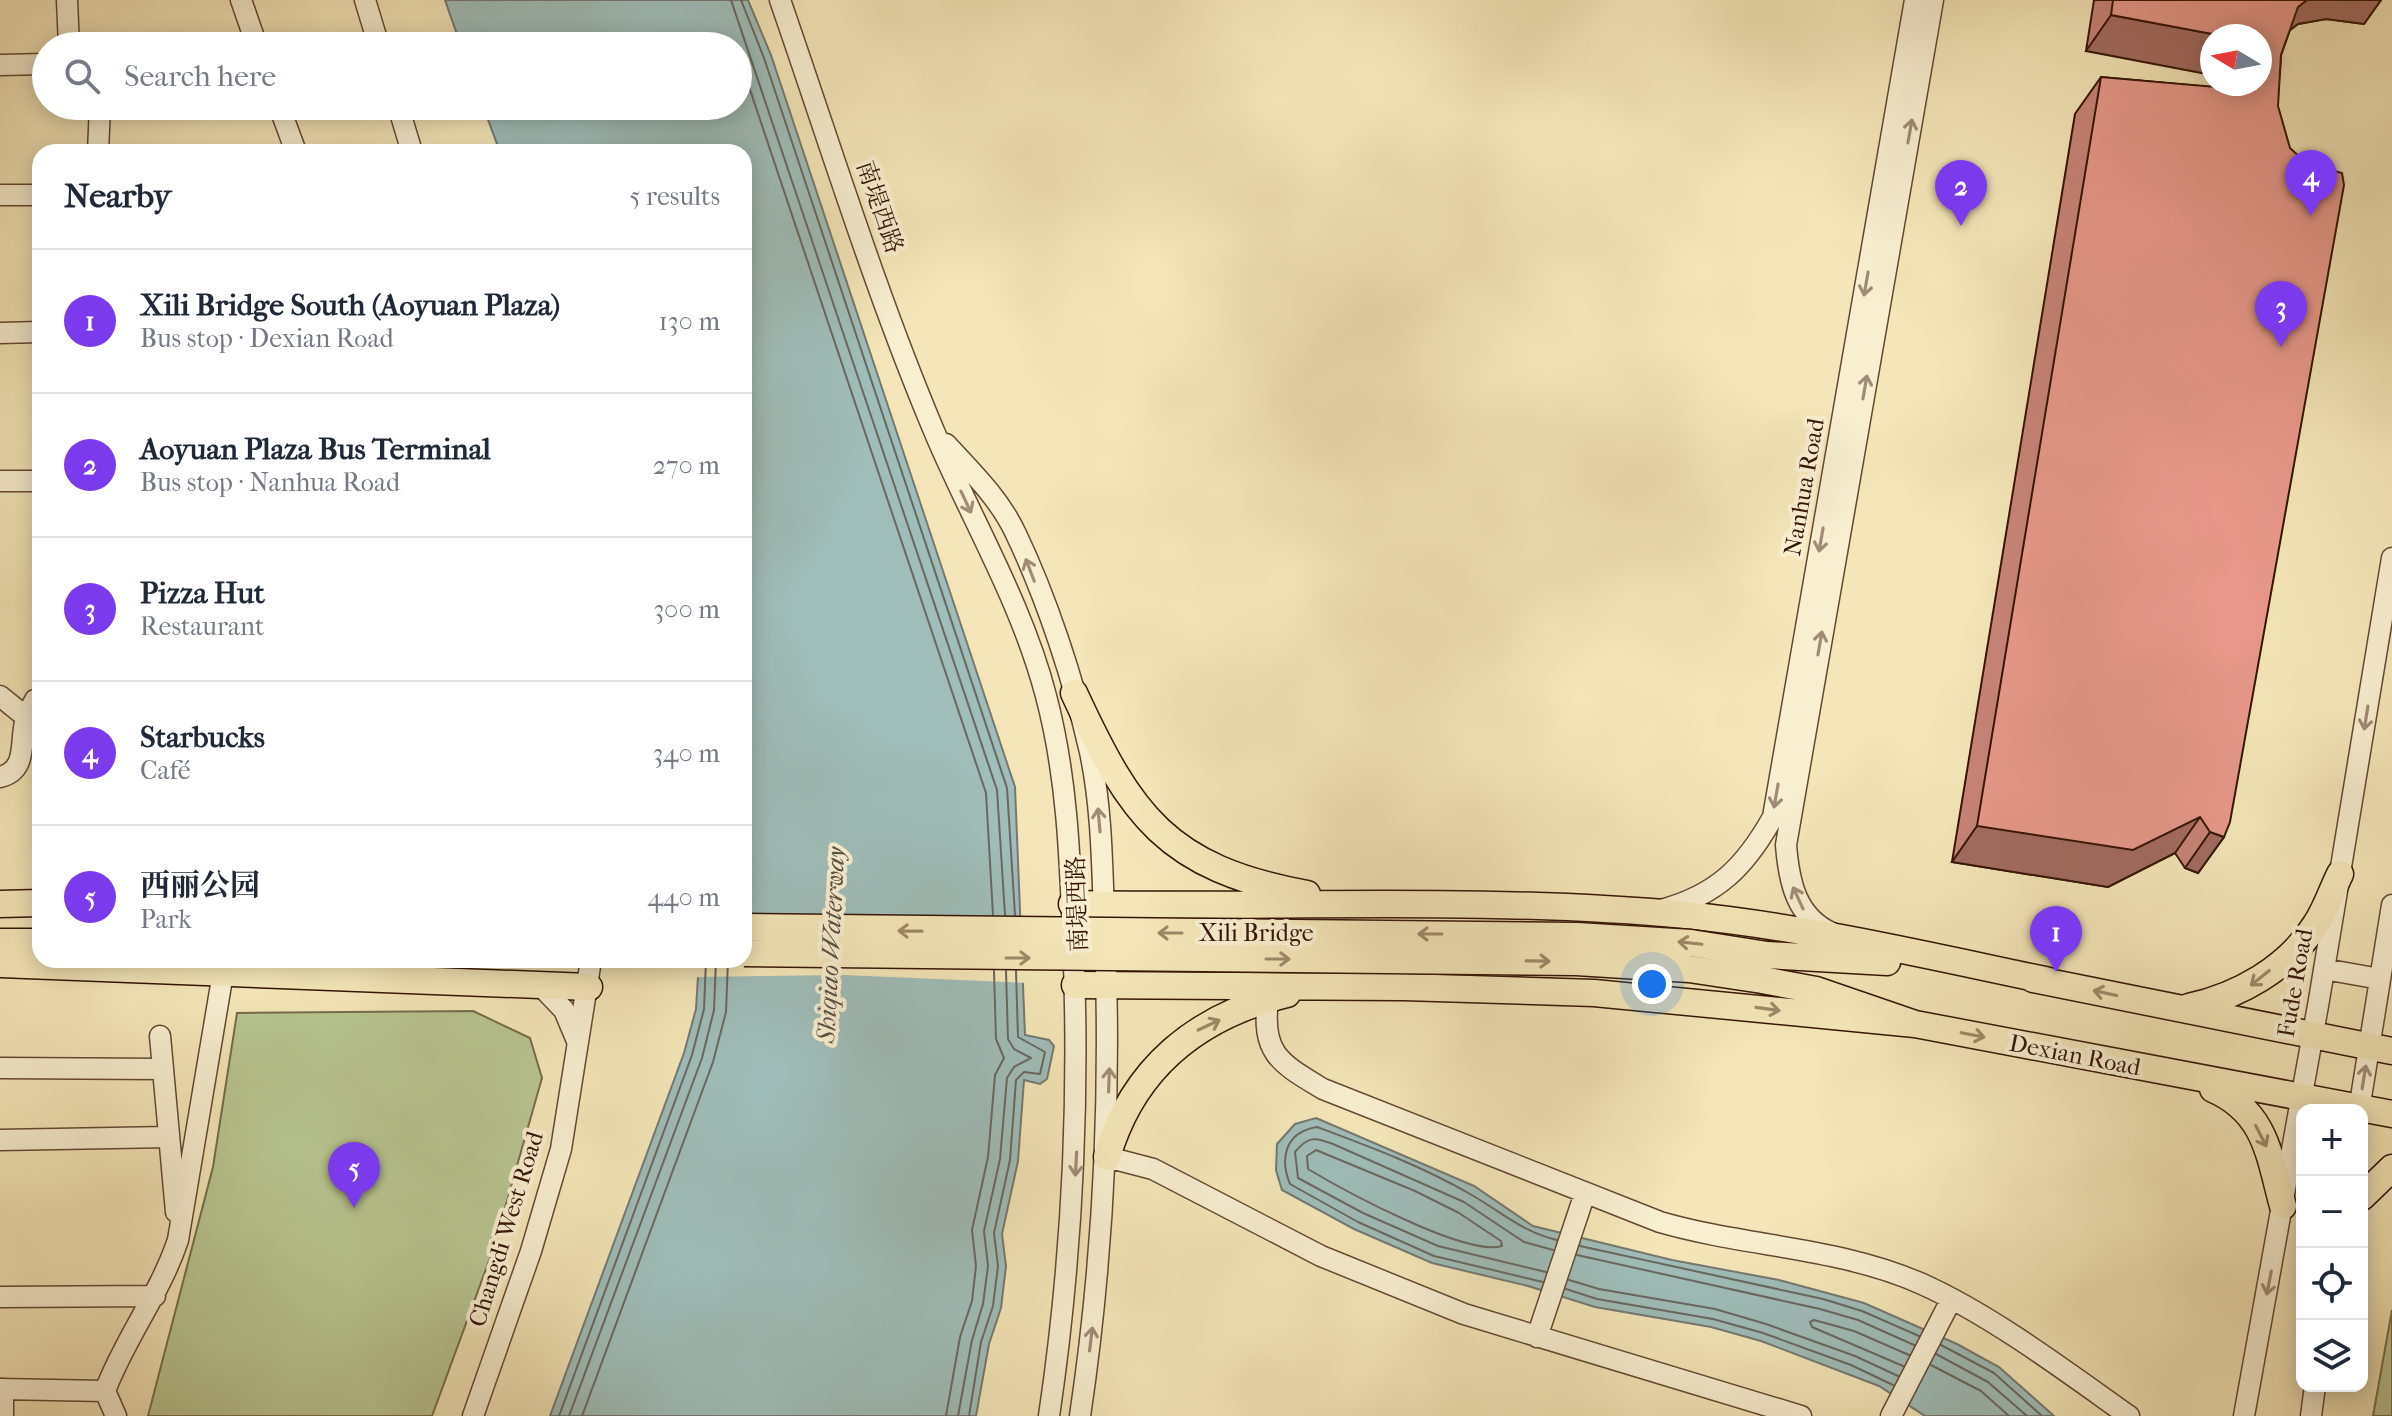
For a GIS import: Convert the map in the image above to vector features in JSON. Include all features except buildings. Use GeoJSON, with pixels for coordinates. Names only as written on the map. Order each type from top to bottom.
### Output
{"type":"FeatureCollection","features":[{"type":"Feature","properties":{"kind":"main road"},"geometry":{"type":"LineString","coordinates":[[1074,693],[1120,786],[1133,806],[1168,839],[1192,856],[1234,876],[1282,889],[1369,905]]}},
{"type":"Feature","properties":{"kind":"main road"},"geometry":{"type":"LineString","coordinates":[[2182,1008],[2223,999],[2249,987],[2284,959],[2315,926],[2340,874]]}},
{"type":"Feature","properties":{"kind":"main road"},"geometry":{"type":"LineString","coordinates":[[0,904],[32,903]]}},
{"type":"Feature","properties":{"kind":"main road"},"geometry":{"type":"LineString","coordinates":[[1072,904],[1369,905],[1687,915],[1857,943],[2380,1049]]}},
{"type":"Feature","properties":{"kind":"main road"},"geometry":{"type":"LineString","coordinates":[[0,918],[32,918]]}},
{"type":"Feature","properties":{"kind":"main road","name":"Xili Bridge"},"geometry":{"type":"LineString","coordinates":[[752,927],[1602,937],[1691,943],[1765,968]]}},
{"type":"Feature","properties":{"kind":"main road"},"geometry":{"type":"LineString","coordinates":[[0,942],[32,942]]}},
{"type":"Feature","properties":{"kind":"main road","name":"Xili Bridge"},"geometry":{"type":"LineString","coordinates":[[752,953],[1601,962],[1689,969],[1765,968]]}},
{"type":"Feature","properties":{"kind":"main road"},"geometry":{"type":"LineString","coordinates":[[0,964],[32,965]]}},
{"type":"Feature","properties":{"kind":"main road"},"geometry":{"type":"LineString","coordinates":[[1765,968],[1924,965],[2049,981]]}},
{"type":"Feature","properties":{"kind":"main road"},"geometry":{"type":"LineString","coordinates":[[99,968],[589,987]]}},
{"type":"Feature","properties":{"kind":"main road","name":"Dexian Road"},"geometry":{"type":"LineString","coordinates":[[1765,968],[1816,990],[1915,1024],[2335,1104]]}},
{"type":"Feature","properties":{"kind":"main road"},"geometry":{"type":"LineString","coordinates":[[1075,985],[1326,986],[1594,993],[1915,1024]]}},
{"type":"Feature","properties":{"kind":"main road"},"geometry":{"type":"LineString","coordinates":[[1107,1157],[1131,1101],[1172,1047],[1196,1031],[1268,999],[1326,986]]}},
{"type":"Feature","properties":{"kind":"main road"},"geometry":{"type":"LineString","coordinates":[[2180,1074],[2238,1100],[2265,1138],[2291,1190]]}},
{"type":"Feature","properties":{"kind":"main road","name":"Dexian Road"},"geometry":{"type":"LineString","coordinates":[[2368,1110],[2392,1114]]}},
{"type":"Feature","properties":{"kind":"main road"},"geometry":{"type":"LineString","coordinates":[[2368,1191],[2392,1168]]}},
{"type":"Feature","properties":{"kind":"street"},"geometry":{"type":"LineString","coordinates":[[67,0],[68,32]]}},
{"type":"Feature","properties":{"kind":"street"},"geometry":{"type":"LineString","coordinates":[[241,0],[252,32]]}},
{"type":"Feature","properties":{"kind":"street"},"geometry":{"type":"LineString","coordinates":[[365,0],[375,32]]}},
{"type":"Feature","properties":{"kind":"street","name":"南堤西路"},"geometry":{"type":"LineString","coordinates":[[780,0],[934,431],[1018,610],[1046,695],[1068,820],[1075,985],[1076,1164],[1062,1325],[1049,1416]]}},
{"type":"Feature","properties":{"kind":"street","name":"Nanhua Road"},"geometry":{"type":"LineString","coordinates":[[1644,913],[1684,904],[1722,883],[1773,817],[1915,0]]}},
{"type":"Feature","properties":{"kind":"street","name":"Nanhua Road"},"geometry":{"type":"LineString","coordinates":[[1857,943],[1829,932],[1807,915],[1794,891],[1786,845],[1933,0]]}},
{"type":"Feature","properties":{"kind":"street"},"geometry":{"type":"LineString","coordinates":[[0,65],[32,64]]}},
{"type":"Feature","properties":{"kind":"street"},"geometry":{"type":"LineString","coordinates":[[98,144],[99,120]]}},
{"type":"Feature","properties":{"kind":"street"},"geometry":{"type":"LineString","coordinates":[[284,120],[293,144]]}},
{"type":"Feature","properties":{"kind":"street"},"geometry":{"type":"LineString","coordinates":[[402,120],[410,144]]}},
{"type":"Feature","properties":{"kind":"street"},"geometry":{"type":"LineString","coordinates":[[0,195],[32,195]]}},
{"type":"Feature","properties":{"kind":"street"},"geometry":{"type":"LineString","coordinates":[[0,333],[32,332]]}},
{"type":"Feature","properties":{"kind":"street","name":"南堤西路"},"geometry":{"type":"LineString","coordinates":[[934,431],[989,490],[1016,532],[1074,693],[1090,753],[1100,817],[1110,1063],[1107,1157],[1094,1313],[1080,1416]]}},
{"type":"Feature","properties":{"kind":"street"},"geometry":{"type":"LineString","coordinates":[[0,481],[32,481]]}},
{"type":"Feature","properties":{"kind":"street","name":"Fude Road"},"geometry":{"type":"LineString","coordinates":[[2244,1416],[2291,1190],[2302,1097],[2392,558]]}},
{"type":"Feature","properties":{"kind":"street"},"geometry":{"type":"LineString","coordinates":[[0,696],[26,717]]}},
{"type":"Feature","properties":{"kind":"street"},"geometry":{"type":"LineString","coordinates":[[0,777],[11,775],[19,765],[26,717],[32,706]]}},
{"type":"Feature","properties":{"kind":"street"},"geometry":{"type":"LineString","coordinates":[[2361,1104],[2380,1049],[2380,979],[2392,905]]}},
{"type":"Feature","properties":{"kind":"street","name":"Changdi West Road"},"geometry":{"type":"LineString","coordinates":[[473,1416],[531,1251],[561,1149],[590,968]]}},
{"type":"Feature","properties":{"kind":"street"},"geometry":{"type":"LineString","coordinates":[[2324,969],[2380,979]]}},
{"type":"Feature","properties":{"kind":"street"},"geometry":{"type":"LineString","coordinates":[[116,1416],[105,1391],[115,1365],[166,1276],[178,1240],[223,973]]}},
{"type":"Feature","properties":{"kind":"street"},"geometry":{"type":"LineString","coordinates":[[541,986],[564,1010],[577,1041]]}},
{"type":"Feature","properties":{"kind":"street"},"geometry":{"type":"LineString","coordinates":[[1268,999],[1264,1027],[1275,1057],[1323,1089],[1585,1193],[1706,1236],[1797,1248],[1921,1284],[1951,1300],[2129,1416]]}},
{"type":"Feature","properties":{"kind":"street"},"geometry":{"type":"LineString","coordinates":[[160,1036],[178,1240]]}},
{"type":"Feature","properties":{"kind":"street"},"geometry":{"type":"LineString","coordinates":[[0,1068],[163,1069]]}},
{"type":"Feature","properties":{"kind":"street"},"geometry":{"type":"LineString","coordinates":[[0,1140],[169,1137]]}},
{"type":"Feature","properties":{"kind":"street"},"geometry":{"type":"LineString","coordinates":[[1107,1157],[1153,1169],[1321,1256],[1464,1314],[1801,1416]]}},
{"type":"Feature","properties":{"kind":"street"},"geometry":{"type":"LineString","coordinates":[[1537,1337],[1585,1193]]}},
{"type":"Feature","properties":{"kind":"street"},"geometry":{"type":"LineString","coordinates":[[0,1297],[155,1296]]}},
{"type":"Feature","properties":{"kind":"street"},"geometry":{"type":"LineString","coordinates":[[1891,1416],[1951,1300]]}},
{"type":"Feature","properties":{"kind":"street"},"geometry":{"type":"LineString","coordinates":[[3,1416],[1,1389],[105,1391]]}},
{"type":"Feature","properties":{"kind":"street"},"geometry":{"type":"LineString","coordinates":[[2311,1416],[2314,1392]]}},
{"type":"Feature","properties":{"kind":"green space"},"geometry":{"type":"Polygon","coordinates":[[[473,1011],[530,1038],[542,1078],[493,1250],[432,1416],[148,1416],[213,1167],[237,1013],[473,1011]]]}},
{"type":"Feature","properties":{"kind":"green space"},"geometry":{"type":"Polygon","coordinates":[[[2392,1310],[2392,1416],[2373,1416],[2392,1310]]]}},
{"type":"Feature","properties":{"kind":"water","name":"Shiqiao Waterway"},"geometry":{"type":"Polygon","coordinates":[[[445,0],[748,0],[771,55],[1015,787],[1025,1035],[1049,1040],[1054,1046],[1047,1079],[1040,1084],[1024,1080],[1018,1161],[1002,1234],[1006,1266],[1001,1308],[989,1344],[976,1416],[550,1416],[684,1053],[696,1009],[699,968],[752,968],[752,144],[497,144],[488,120],[752,120],[752,32],[456,32],[445,0]]]}},
{"type":"Feature","properties":{"kind":"water"},"geometry":{"type":"Polygon","coordinates":[[[1316,1118],[1474,1186],[1533,1226],[1672,1260],[1779,1280],[1864,1303],[1957,1344],[1999,1367],[2054,1416],[1925,1416],[1879,1386],[1761,1341],[1711,1327],[1595,1307],[1528,1286],[1432,1263],[1354,1229],[1282,1190],[1276,1170],[1277,1144],[1295,1124],[1316,1118]]]}},
{"type":"Feature","properties":{"kind":"pier"},"geometry":{"type":"Polygon","coordinates":[[[752,919],[1027,927],[1029,983],[844,975],[694,977],[695,968],[752,968],[752,919]]]}},
{"type":"Feature","properties":{"kind":"place","name":"Starbucks"},"geometry":{"type":"Point","coordinates":[2311,216]}},
{"type":"Feature","properties":{"kind":"place","name":"Aoyuan Plaza Bus Terminal"},"geometry":{"type":"Point","coordinates":[1961,226]}},
{"type":"Feature","properties":{"kind":"place","name":"Pizza Hut"},"geometry":{"type":"Point","coordinates":[2281,347]}},
{"type":"Feature","properties":{"kind":"place","name":"Xili Bridge South (Aoyuan Plaza)"},"geometry":{"type":"Point","coordinates":[2056,972]}},
{"type":"Feature","properties":{"kind":"place","name":"西丽公园"},"geometry":{"type":"Point","coordinates":[354,1208]}}]}
